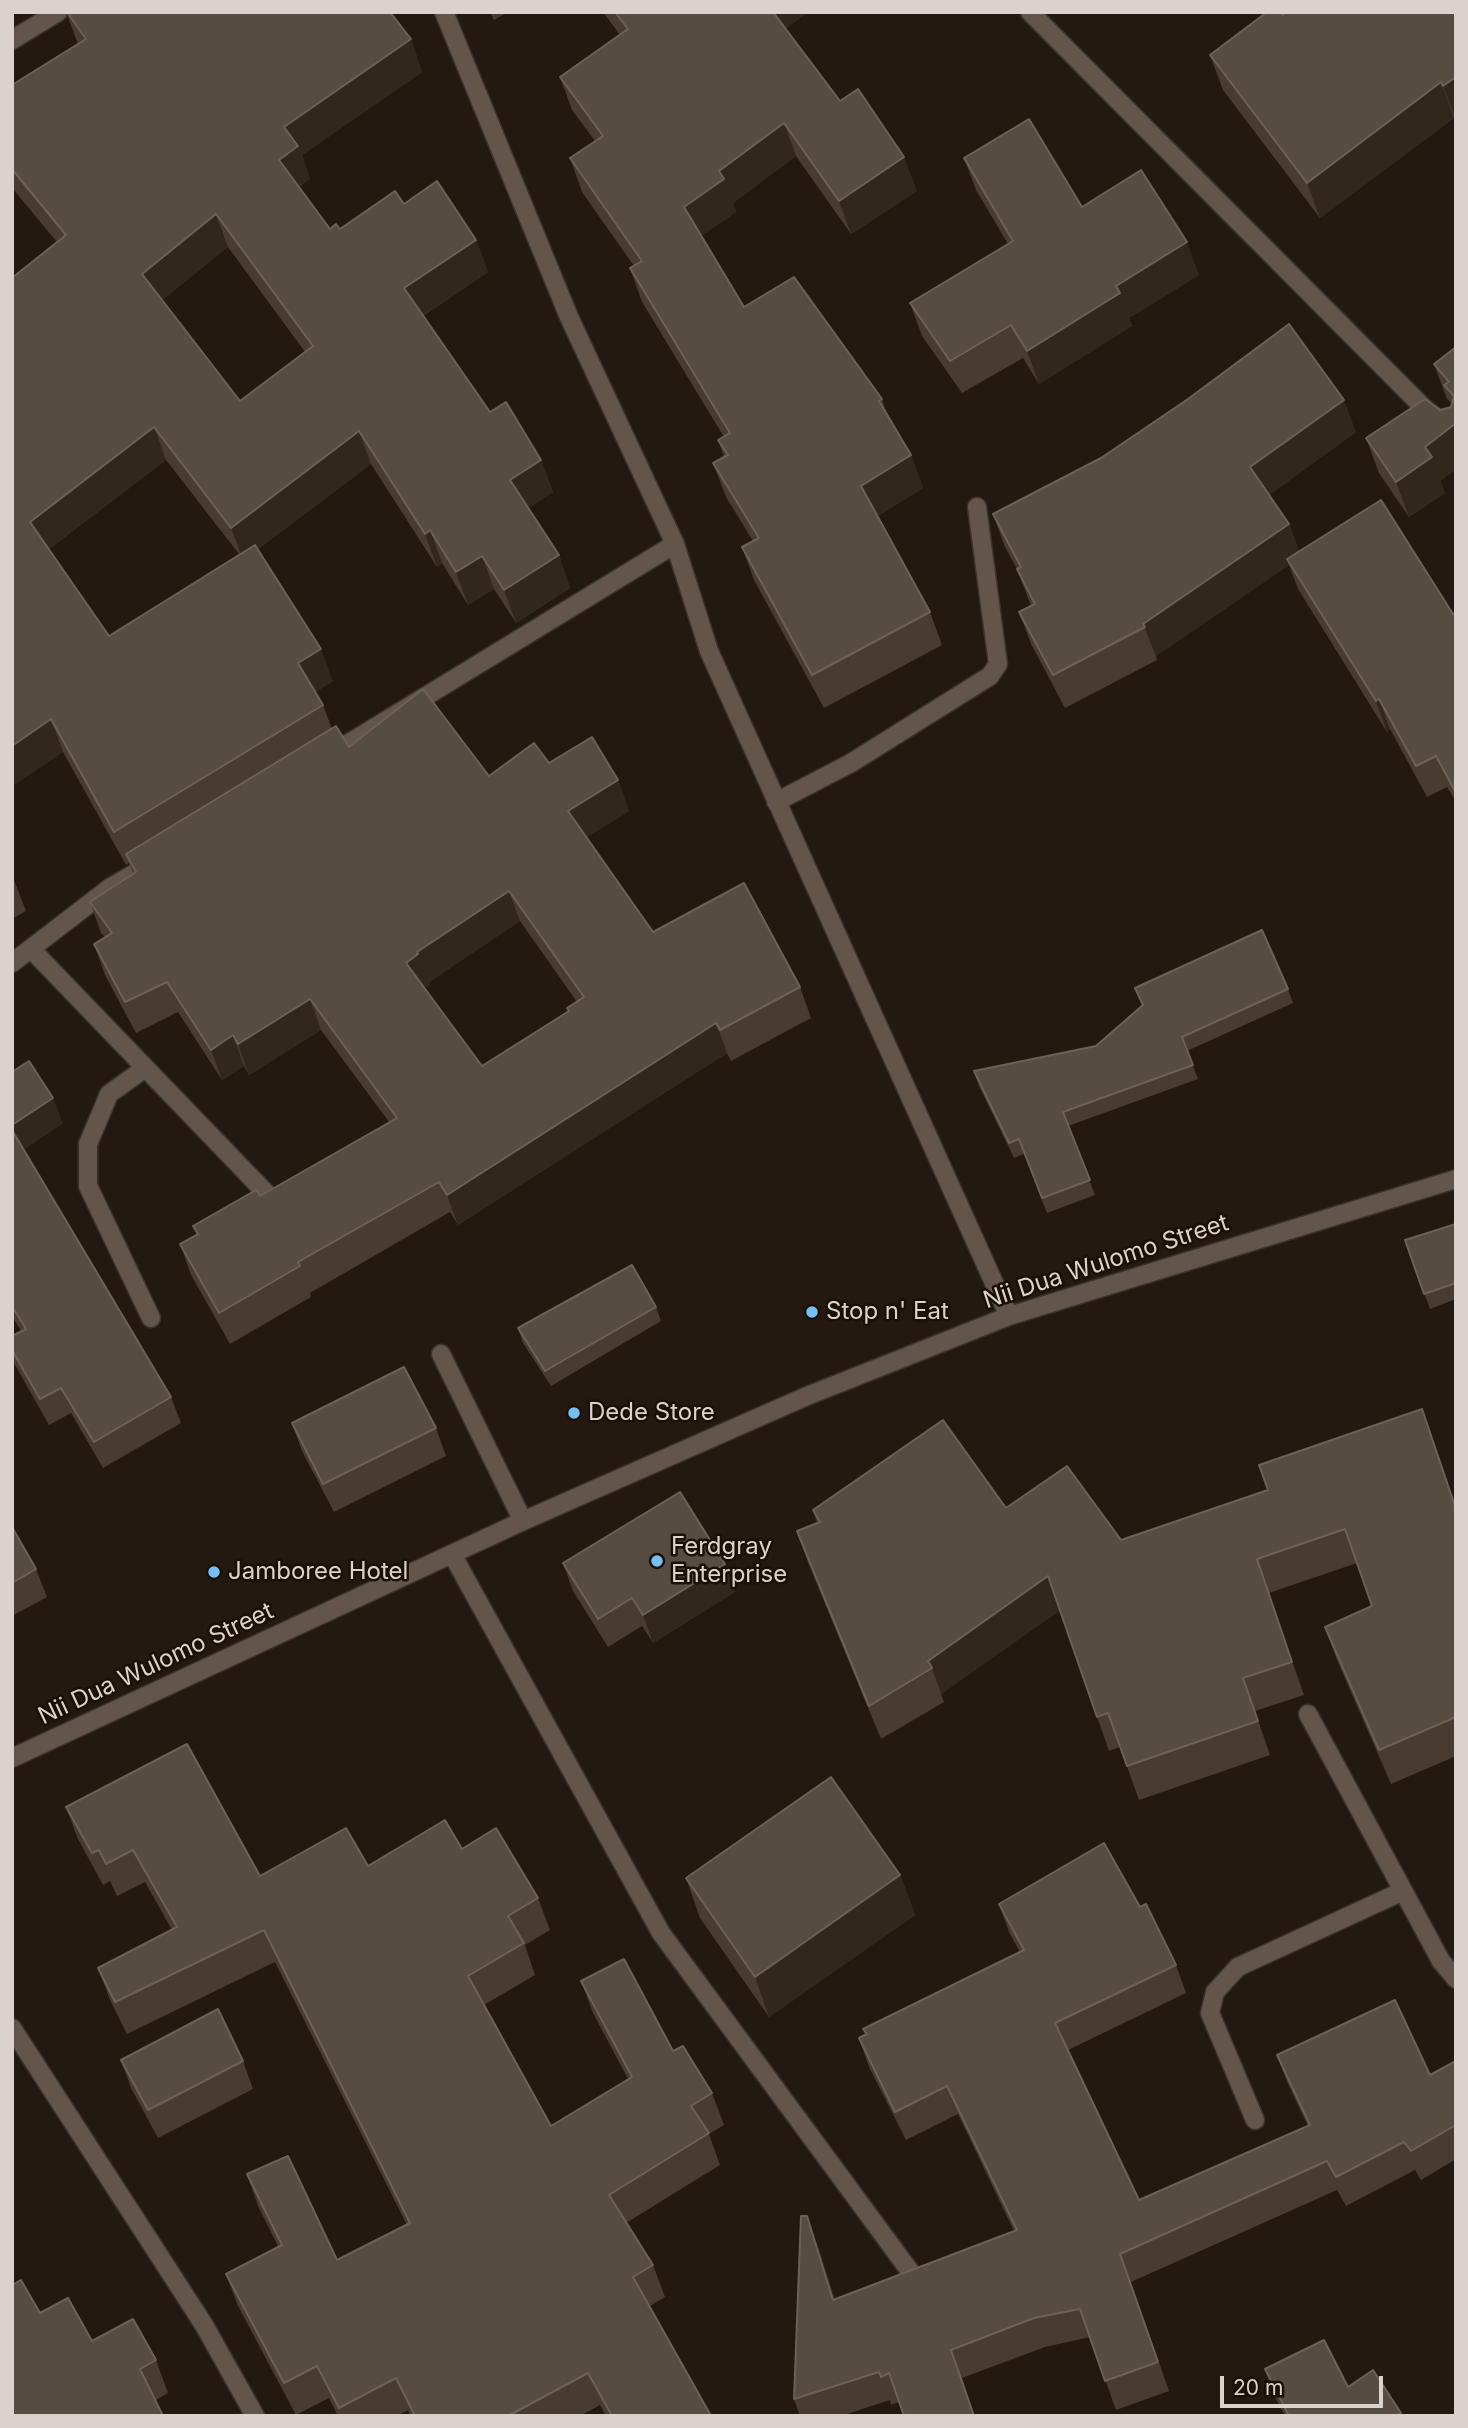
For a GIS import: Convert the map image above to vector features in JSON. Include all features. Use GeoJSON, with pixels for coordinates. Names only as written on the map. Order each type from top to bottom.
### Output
{"type":"FeatureCollection","features":[{"type":"Feature","properties":{"kind":"street"},"geometry":{"type":"LineString","coordinates":[[12,40],[58,12]]}},
{"type":"Feature","properties":{"kind":"street"},"geometry":{"type":"LineString","coordinates":[[444,12],[569,317],[675,544],[709,651],[1009,1316]]}},
{"type":"Feature","properties":{"kind":"street"},"geometry":{"type":"LineString","coordinates":[[1030,12],[1423,407],[1456,435]]}},
{"type":"Feature","properties":{"kind":"street"},"geometry":{"type":"LineString","coordinates":[[776,802],[851,763],[990,676],[998,664],[977,507]]}},
{"type":"Feature","properties":{"kind":"street"},"geometry":{"type":"LineString","coordinates":[[311,767],[675,544]]}},
{"type":"Feature","properties":{"kind":"street"},"geometry":{"type":"LineString","coordinates":[[12,963],[111,887],[159,859]]}},
{"type":"Feature","properties":{"kind":"street"},"geometry":{"type":"LineString","coordinates":[[32,950],[266,1193]]}},
{"type":"Feature","properties":{"kind":"street"},"geometry":{"type":"LineString","coordinates":[[144,1069],[108,1094],[88,1144],[88,1186],[151,1318]]}},
{"type":"Feature","properties":{"kind":"street","name":"Nii Dua Wulomo Street"},"geometry":{"type":"LineString","coordinates":[[12,1758],[523,1521],[807,1396],[1009,1316],[1456,1179]]}},
{"type":"Feature","properties":{"kind":"street"},"geometry":{"type":"LineString","coordinates":[[441,1354],[523,1521]]}},
{"type":"Feature","properties":{"kind":"street"},"geometry":{"type":"LineString","coordinates":[[452,1554],[661,1933],[912,2274]]}},
{"type":"Feature","properties":{"kind":"street"},"geometry":{"type":"LineString","coordinates":[[1308,1714],[1441,1961],[1456,1979]]}},
{"type":"Feature","properties":{"kind":"street"},"geometry":{"type":"LineString","coordinates":[[1255,2120],[1210,2013],[1215,1992],[1238,1966],[1403,1891]]}},
{"type":"Feature","properties":{"kind":"street"},"geometry":{"type":"LineString","coordinates":[[12,2028],[205,2325],[255,2416]]}},
{"type":"Feature","properties":{"kind":"building"},"geometry":{"type":"Polygon","coordinates":[[[67,12],[390,12],[411,39],[284,127],[298,146],[279,160],[330,229],[336,224],[340,229],[395,191],[404,204],[437,181],[476,240],[404,288],[490,412],[506,402],[541,460],[510,480],[559,555],[504,590],[482,556],[456,572],[430,530],[425,534],[359,431],[231,528],[154,427],[30,522],[109,636],[255,545],[321,649],[298,663],[323,705],[114,832],[51,719],[12,746],[12,278],[66,235],[12,169],[12,85],[86,39],[67,12]],[[216,214],[142,274],[240,401],[313,346],[216,214]]]}},
{"type":"Feature","properties":{"kind":"building"},"geometry":{"type":"Polygon","coordinates":[[[615,12],[773,12],[840,101],[858,89],[904,157],[839,201],[784,123],[719,171],[724,179],[684,207],[744,307],[794,277],[882,399],[879,401],[911,455],[861,486],[930,612],[812,675],[742,547],[759,538],[713,463],[728,455],[718,440],[730,433],[630,268],[642,261],[570,158],[603,136],[560,77],[628,29],[615,12]]]}},
{"type":"Feature","properties":{"kind":"building"},"geometry":{"type":"Polygon","coordinates":[[[1267,12],[1281,12],[1283,15],[1286,12],[1456,12],[1456,77],[1443,86],[1441,82],[1307,183],[1210,55],[1267,12]]]}},
{"type":"Feature","properties":{"kind":"building"},"geometry":{"type":"Polygon","coordinates":[[[1029,119],[1082,207],[1141,170],[1187,242],[1116,286],[1120,293],[1027,351],[1011,325],[950,361],[910,303],[1013,241],[964,158],[1029,119]]]}},
{"type":"Feature","properties":{"kind":"building"},"geometry":{"type":"Polygon","coordinates":[[[1289,324],[1344,400],[1250,467],[1289,524],[1143,624],[1145,627],[1053,675],[1019,612],[1035,604],[1017,569],[1021,567],[993,514],[1101,458],[1188,399],[1289,324]]]}},
{"type":"Feature","properties":{"kind":"building"},"geometry":{"type":"Polygon","coordinates":[[[1456,347],[1456,423],[1425,447],[1432,457],[1396,482],[1366,438],[1425,399],[1440,410],[1451,407],[1454,396],[1444,385],[1449,382],[1434,364],[1456,347]]]}},
{"type":"Feature","properties":{"kind":"building"},"geometry":{"type":"Polygon","coordinates":[[[1381,500],[1453,614],[1456,612],[1456,793],[1436,756],[1416,766],[1379,699],[1376,701],[1287,559],[1381,500]]]}},
{"type":"Feature","properties":{"kind":"building"},"geometry":{"type":"Polygon","coordinates":[[[423,689],[489,776],[534,743],[549,763],[592,737],[618,780],[568,811],[653,932],[744,883],[800,987],[720,1030],[716,1023],[447,1195],[439,1182],[298,1262],[300,1266],[219,1313],[180,1244],[198,1234],[193,1226],[256,1190],[260,1196],[397,1118],[310,999],[238,1044],[233,1035],[211,1050],[167,982],[125,1002],[94,944],[112,933],[90,902],[136,872],[126,854],[336,726],[349,747],[423,689]],[[509,891],[417,952],[418,954],[406,963],[482,1066],[569,1011],[567,1008],[584,997],[509,891]]]}},
{"type":"Feature","properties":{"kind":"building"},"geometry":{"type":"Polygon","coordinates":[[[1262,930],[1288,989],[1182,1037],[1193,1065],[1063,1112],[1090,1180],[1042,1198],[1019,1139],[1009,1143],[974,1071],[1096,1046],[1143,1005],[1135,988],[1262,930]]]}},
{"type":"Feature","properties":{"kind":"building"},"geometry":{"type":"Polygon","coordinates":[[[29,1061],[53,1098],[12,1125],[12,1072],[29,1061]]]}},
{"type":"Feature","properties":{"kind":"building"},"geometry":{"type":"Polygon","coordinates":[[[12,1130],[171,1397],[94,1442],[61,1388],[40,1399],[12,1350],[12,1336],[26,1329],[12,1306],[12,1130]]]}},
{"type":"Feature","properties":{"kind":"building"},"geometry":{"type":"Polygon","coordinates":[[[1456,1224],[1456,1283],[1424,1294],[1405,1240],[1456,1224]]]}},
{"type":"Feature","properties":{"kind":"building"},"geometry":{"type":"Polygon","coordinates":[[[632,1265],[656,1307],[545,1371],[518,1328],[632,1265]]]}},
{"type":"Feature","properties":{"kind":"building"},"geometry":{"type":"Polygon","coordinates":[[[404,1367],[436,1428],[323,1484],[292,1423],[404,1367]]]}},
{"type":"Feature","properties":{"kind":"building"},"geometry":{"type":"Polygon","coordinates":[[[1422,1409],[1456,1509],[1456,1717],[1379,1750],[1325,1627],[1372,1606],[1345,1529],[1257,1559],[1292,1662],[1243,1678],[1258,1721],[1127,1766],[1108,1713],[1097,1717],[1048,1576],[928,1661],[932,1668],[869,1706],[797,1531],[820,1522],[813,1510],[943,1420],[1006,1508],[1067,1466],[1121,1540],[1268,1490],[1259,1465],[1422,1409]]]}},
{"type":"Feature","properties":{"kind":"building"},"geometry":{"type":"Polygon","coordinates":[[[680,1492],[725,1564],[643,1615],[632,1598],[598,1619],[563,1563],[680,1492]]]}},
{"type":"Feature","properties":{"kind":"building"},"geometry":{"type":"Polygon","coordinates":[[[12,1527],[36,1569],[12,1583],[12,1527]]]}},
{"type":"Feature","properties":{"kind":"building"},"geometry":{"type":"Polygon","coordinates":[[[187,1744],[260,1876],[346,1828],[368,1866],[445,1820],[462,1849],[496,1828],[538,1898],[508,1916],[524,1943],[468,1976],[551,2126],[632,2077],[581,1981],[624,1959],[673,2051],[683,2046],[712,2093],[691,2106],[709,2133],[609,2195],[653,2265],[633,2277],[710,2414],[708,2416],[612,2416],[588,2373],[508,2416],[415,2416],[396,2378],[339,2408],[317,2366],[284,2383],[226,2274],[282,2245],[247,2174],[288,2156],[337,2260],[410,2223],[264,1930],[115,2002],[98,1968],[177,1927],[133,1850],[106,1864],[99,1850],[92,1853],[66,1807],[187,1744]]]}},
{"type":"Feature","properties":{"kind":"building"},"geometry":{"type":"Polygon","coordinates":[[[831,1777],[900,1875],[755,1977],[686,1878],[831,1777]]]}},
{"type":"Feature","properties":{"kind":"building"},"geometry":{"type":"Polygon","coordinates":[[[1104,1843],[1140,1907],[1146,1904],[1176,1965],[1055,2023],[1139,2200],[1310,2125],[1277,2055],[1395,2000],[1430,2075],[1456,2061],[1456,2125],[1411,2151],[1404,2142],[1336,2177],[1327,2161],[1120,2254],[1158,2362],[1105,2381],[1080,2309],[1034,2318],[951,2350],[974,2416],[904,2416],[889,2373],[881,2377],[879,2372],[794,2399],[801,2216],[807,2216],[833,2300],[1017,2230],[947,2086],[895,2112],[859,2038],[867,2034],[863,2029],[1024,1950],[999,1904],[1104,1843]]]}},
{"type":"Feature","properties":{"kind":"building"},"geometry":{"type":"Polygon","coordinates":[[[218,2009],[243,2061],[148,2110],[121,2060],[218,2009]]]}},
{"type":"Feature","properties":{"kind":"building"},"geometry":{"type":"Polygon","coordinates":[[[21,2280],[40,2313],[68,2298],[92,2341],[133,2319],[156,2360],[140,2369],[163,2416],[12,2416],[12,2285],[21,2280]]]}},
{"type":"Feature","properties":{"kind":"building"},"geometry":{"type":"Polygon","coordinates":[[[1324,2340],[1348,2387],[1373,2370],[1401,2413],[1395,2416],[1289,2416],[1265,2369],[1324,2340]]]}},
{"type":"Feature","properties":{"kind":"place","name":"Stop n' Eat"},"geometry":{"type":"Point","coordinates":[812,1312]}},
{"type":"Feature","properties":{"kind":"place","name":"Dede Store"},"geometry":{"type":"Point","coordinates":[574,1413]}},
{"type":"Feature","properties":{"kind":"place","name":"Ferdgray Enterprise"},"geometry":{"type":"Point","coordinates":[657,1561]}},
{"type":"Feature","properties":{"kind":"place","name":"Jamboree Hotel"},"geometry":{"type":"Point","coordinates":[214,1572]}}]}
